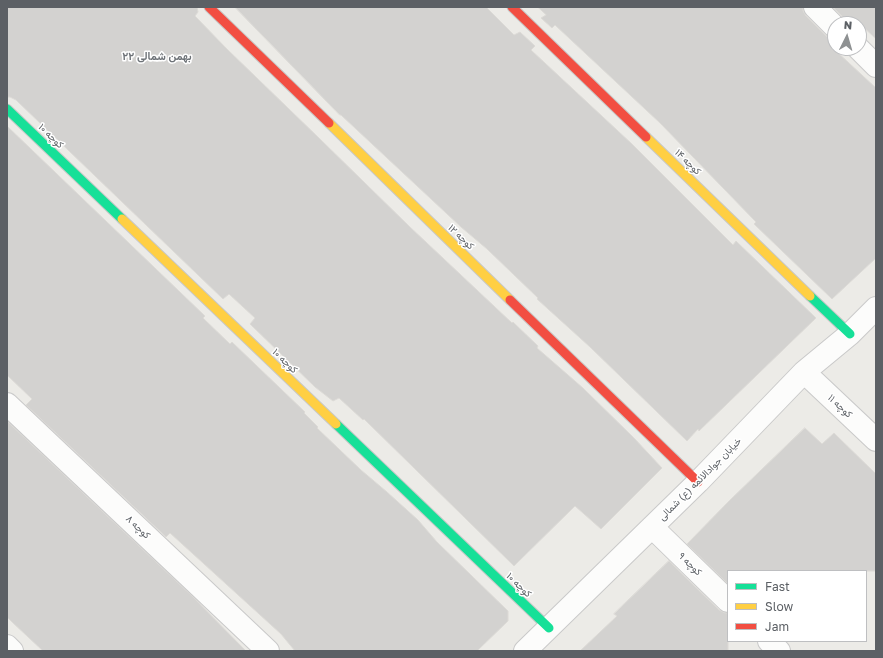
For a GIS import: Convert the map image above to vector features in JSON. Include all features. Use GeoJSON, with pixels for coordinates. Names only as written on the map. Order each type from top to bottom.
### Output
{"type":"FeatureCollection","features":[{"type":"Feature","properties":{"kind":"street","name":"کوچه ۱۲"},"geometry":{"type":"LineString","coordinates":[[209,7],[698,482]]}},
{"type":"Feature","properties":{"kind":"street","name":"کوچه ۱۴"},"geometry":{"type":"LineString","coordinates":[[512,7],[850,334]]}},
{"type":"Feature","properties":{"kind":"street"},"geometry":{"type":"LineString","coordinates":[[815,7],[827,18]]}},
{"type":"Feature","properties":{"kind":"street"},"geometry":{"type":"LineString","coordinates":[[866,56],[876,66]]}},
{"type":"Feature","properties":{"kind":"street","name":"کوچه ۱۰"},"geometry":{"type":"LineString","coordinates":[[7,109],[549,628]]}},
{"type":"Feature","properties":{"kind":"street","name":"خیابان جوادالائمه (ع) شمالی"},"geometry":{"type":"LineString","coordinates":[[525,651],[698,482],[804,372],[850,334],[876,308]]}},
{"type":"Feature","properties":{"kind":"street","name":"کوچه ۱۱"},"geometry":{"type":"LineString","coordinates":[[804,372],[876,440]]}},
{"type":"Feature","properties":{"kind":"street","name":"کوچه ۸"},"geometry":{"type":"LineString","coordinates":[[7,404],[268,651]]}},
{"type":"Feature","properties":{"kind":"street","name":"کوچه ۹"},"geometry":{"type":"LineString","coordinates":[[652,527],[727,601]]}},
{"type":"Feature","properties":{"kind":"street"},"geometry":{"type":"LineString","coordinates":[[769,642],[779,651]]}},
{"type":"Feature","properties":{"kind":"street"},"geometry":{"type":"LineString","coordinates":[[7,646],[12,651]]}},
{"type":"Feature","properties":{"kind":"building"},"geometry":{"type":"Polygon","coordinates":[[[7,7],[197,7],[198,12],[195,16],[227,49],[410,227],[538,346],[537,348],[583,388],[662,468],[601,529],[575,506],[514,566],[364,419],[363,420],[339,398],[333,401],[315,387],[250,324],[255,318],[229,294],[223,299],[16,100],[7,97],[7,7]]]}},
{"type":"Feature","properties":{"kind":"building"},"geometry":{"type":"Polygon","coordinates":[[[235,7],[486,7],[514,35],[520,32],[535,46],[531,50],[632,144],[733,245],[736,241],[816,318],[687,441],[590,347],[537,299],[538,298],[487,249],[461,227],[340,115],[235,7]]]}},
{"type":"Feature","properties":{"kind":"building"},"geometry":{"type":"Polygon","coordinates":[[[538,7],[803,7],[803,11],[806,16],[827,37],[827,56],[841,56],[876,88],[876,258],[832,299],[754,224],[756,222],[660,123],[555,25],[552,28],[541,18],[546,15],[538,7]]]}},
{"type":"Feature","properties":{"kind":"building"},"geometry":{"type":"Polygon","coordinates":[[[833,7],[876,7],[876,39],[867,30],[867,16],[842,16],[833,7]]]}},
{"type":"Feature","properties":{"kind":"building"},"geometry":{"type":"Polygon","coordinates":[[[7,126],[205,316],[203,318],[230,344],[232,342],[305,412],[304,413],[318,427],[317,428],[361,470],[418,520],[437,542],[508,611],[508,621],[477,651],[295,651],[281,634],[170,533],[166,537],[26,405],[32,399],[7,375],[7,126]]]}},
{"type":"Feature","properties":{"kind":"building"},"geometry":{"type":"Polygon","coordinates":[[[8,422],[191,595],[246,651],[43,651],[12,622],[7,617],[8,422]]]}},
{"type":"Feature","properties":{"kind":"building"},"geometry":{"type":"Polygon","coordinates":[[[805,428],[822,444],[834,433],[876,474],[876,571],[727,570],[727,583],[687,544],[729,501],[805,428]]]}},
{"type":"Feature","properties":{"kind":"building"},"geometry":{"type":"Polygon","coordinates":[[[669,561],[719,610],[727,613],[728,651],[580,651],[617,616],[614,614],[669,561]]]}},
{"type":"Feature","properties":{"kind":"traffic: fast"},"geometry":{"type":"LineString","coordinates":[[7,109],[122,219]]}},
{"type":"Feature","properties":{"kind":"traffic: fast"},"geometry":{"type":"LineString","coordinates":[[810,296],[850,334]]}},
{"type":"Feature","properties":{"kind":"traffic: fast"},"geometry":{"type":"LineString","coordinates":[[336,424],[549,628]]}},
{"type":"Feature","properties":{"kind":"traffic: slow"},"geometry":{"type":"LineString","coordinates":[[329,123],[510,300]]}},
{"type":"Feature","properties":{"kind":"traffic: slow"},"geometry":{"type":"LineString","coordinates":[[646,137],[810,296]]}},
{"type":"Feature","properties":{"kind":"traffic: slow"},"geometry":{"type":"LineString","coordinates":[[122,219],[336,424]]}},
{"type":"Feature","properties":{"kind":"traffic: jam"},"geometry":{"type":"LineString","coordinates":[[209,7],[329,123]]}},
{"type":"Feature","properties":{"kind":"traffic: jam"},"geometry":{"type":"LineString","coordinates":[[512,7],[646,137]]}},
{"type":"Feature","properties":{"kind":"traffic: jam"},"geometry":{"type":"LineString","coordinates":[[510,300],[698,482]]}},
{"type":"Feature","properties":{"kind":"district","name":"۲۲ بهمن شمالی"},"geometry":{"type":"Point","coordinates":[157,57]}}]}
